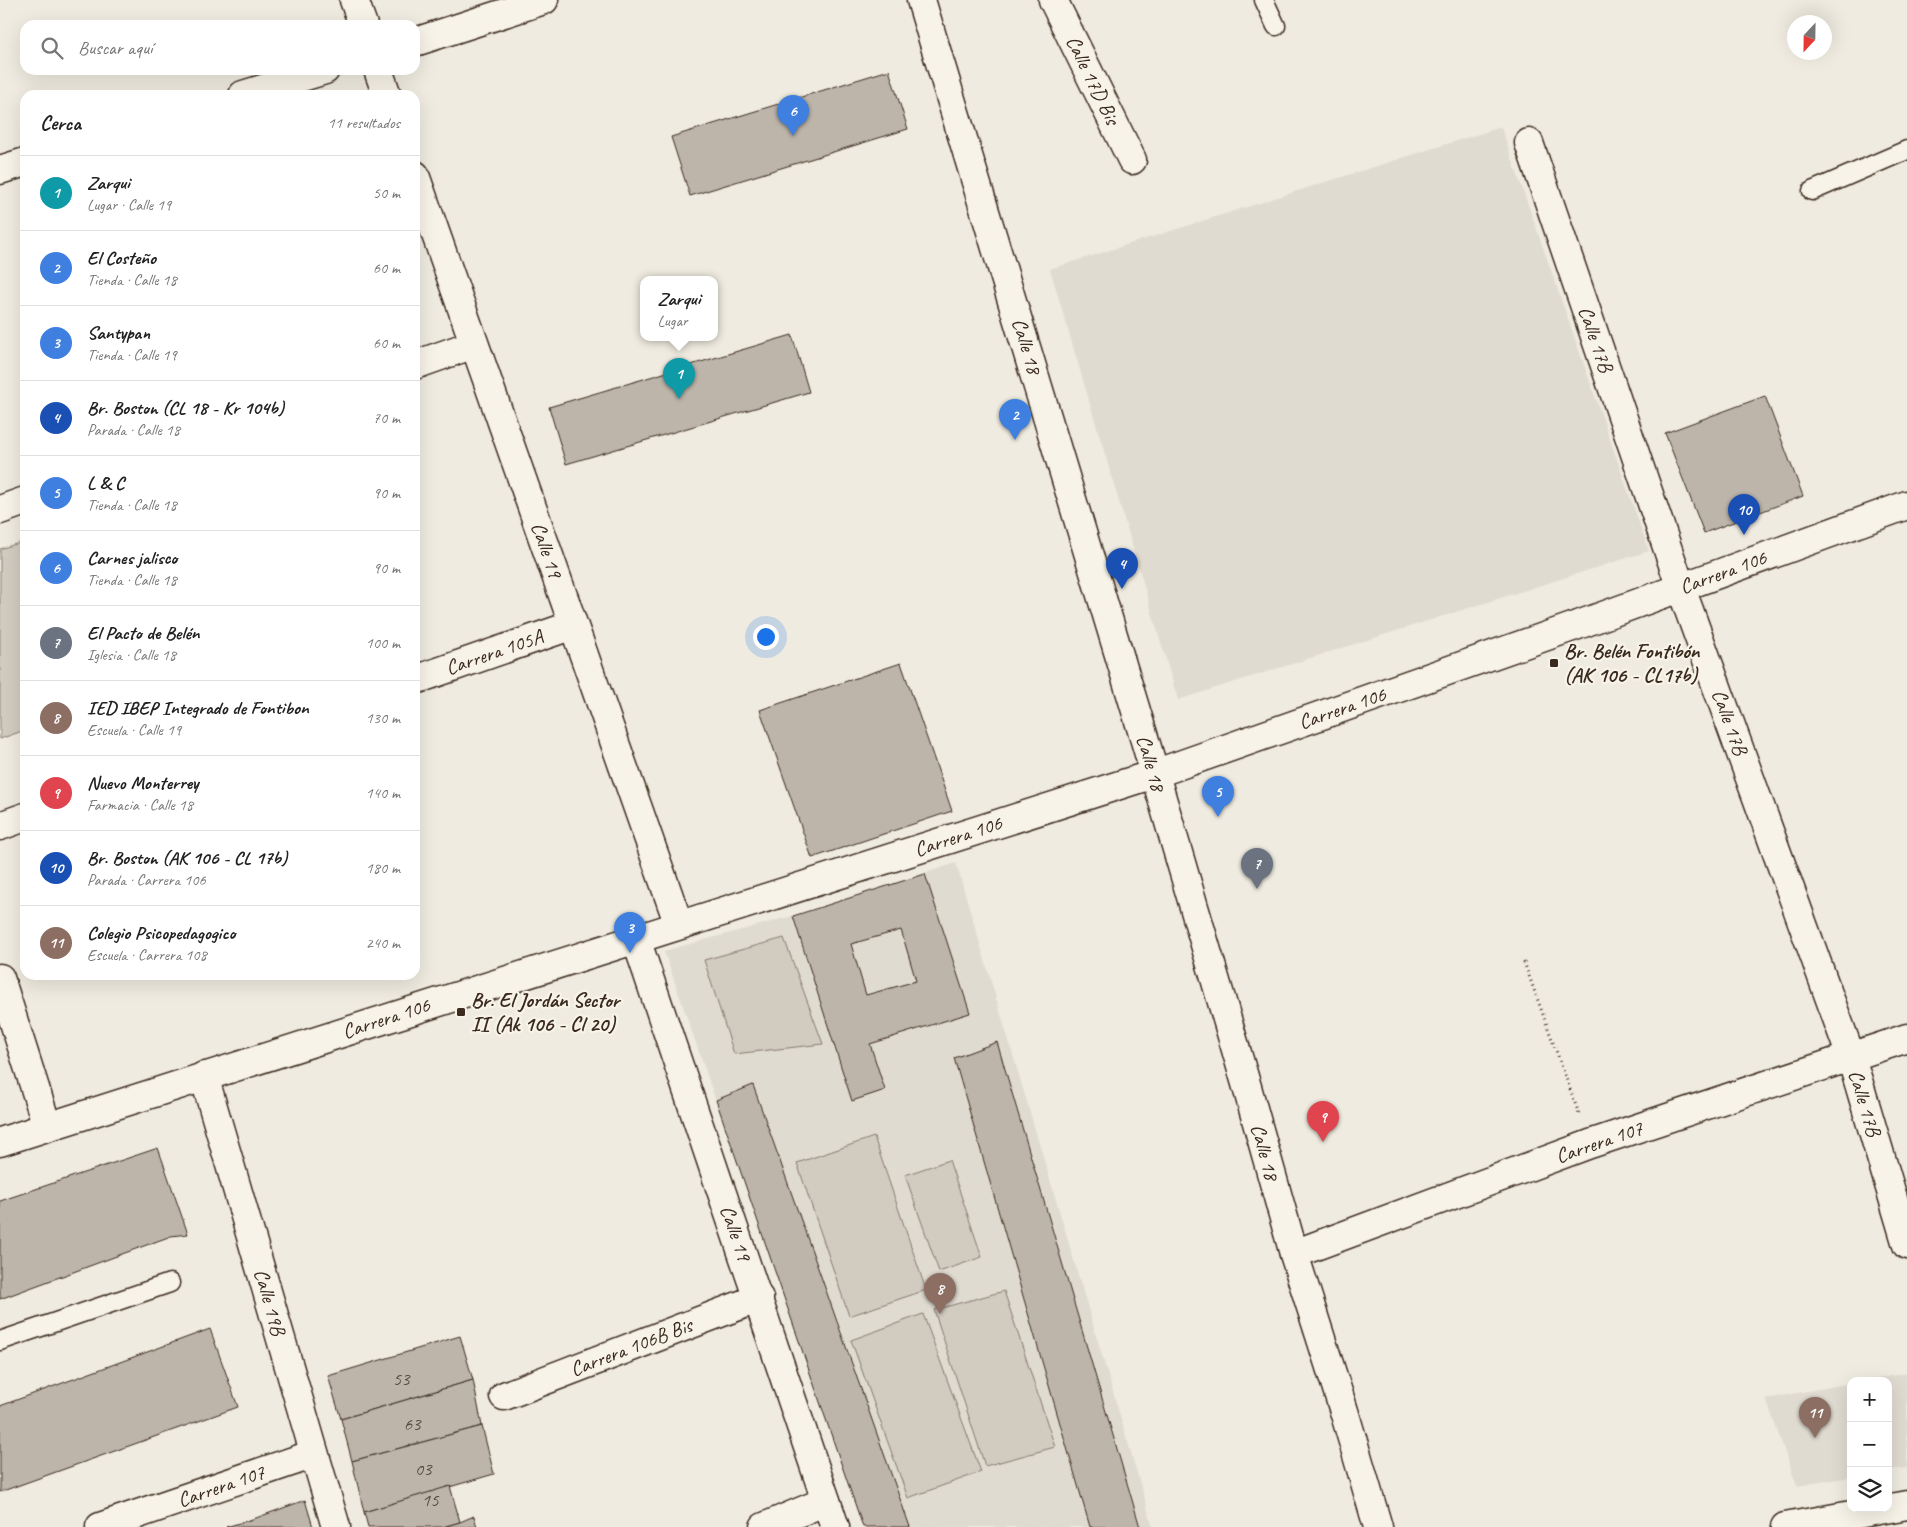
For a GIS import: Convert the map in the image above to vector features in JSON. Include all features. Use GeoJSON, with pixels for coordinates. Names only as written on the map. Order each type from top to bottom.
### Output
{"type":"FeatureCollection","features":[{"type":"Feature","properties":{"kind":"street"},"geometry":{"type":"LineString","coordinates":[[354,0],[361,20]]}},
{"type":"Feature","properties":{"kind":"street"},"geometry":{"type":"LineString","coordinates":[[420,40],[544,0]]}},
{"type":"Feature","properties":{"kind":"street","name":"Calle 18"},"geometry":{"type":"LineString","coordinates":[[921,0],[1076,509],[1247,1087],[1294,1254],[1344,1410],[1378,1527]]}},
{"type":"Feature","properties":{"kind":"street","name":"Calle 17D Bis"},"geometry":{"type":"LineString","coordinates":[[1053,0],[1132,160]]}},
{"type":"Feature","properties":{"kind":"street"},"geometry":{"type":"LineString","coordinates":[[259,90],[309,75]]}},
{"type":"Feature","properties":{"kind":"street"},"geometry":{"type":"LineString","coordinates":[[380,75],[385,90]]}},
{"type":"Feature","properties":{"kind":"street","name":"Calle 17B"},"geometry":{"type":"LineString","coordinates":[[1529,142],[1681,588],[1851,1057],[1907,1245]]}},
{"type":"Feature","properties":{"kind":"street"},"geometry":{"type":"LineString","coordinates":[[0,170],[20,164]]}},
{"type":"Feature","properties":{"kind":"street","name":"Calle 19"},"geometry":{"type":"LineString","coordinates":[[420,189],[679,925]]}},
{"type":"Feature","properties":{"kind":"street"},"geometry":{"type":"LineString","coordinates":[[420,363],[474,344]]}},
{"type":"Feature","properties":{"kind":"street"},"geometry":{"type":"LineString","coordinates":[[0,510],[20,503]]}},
{"type":"Feature","properties":{"kind":"street","name":"Carrera 106"},"geometry":{"type":"LineString","coordinates":[[0,1142],[1154,774],[1681,588],[1907,505]]}},
{"type":"Feature","properties":{"kind":"street","name":"Carrera 105A"},"geometry":{"type":"LineString","coordinates":[[420,678],[573,624]]}},
{"type":"Feature","properties":{"kind":"street"},"geometry":{"type":"LineString","coordinates":[[0,826],[20,819]]}},
{"type":"Feature","properties":{"kind":"street","name":"Calle 19"},"geometry":{"type":"LineString","coordinates":[[636,938],[835,1527]]}},
{"type":"Feature","properties":{"kind":"street"},"geometry":{"type":"LineString","coordinates":[[0,978],[47,1126]]}},
{"type":"Feature","properties":{"kind":"street","name":"Carrera 107"},"geometry":{"type":"LineString","coordinates":[[1294,1254],[1590,1144],[1907,1038]]}},
{"type":"Feature","properties":{"kind":"street","name":"Calle 19B"},"geometry":{"type":"LineString","coordinates":[[204,1076],[336,1527]]}},
{"type":"Feature","properties":{"kind":"street","name":"Carrera 106B Bis"},"geometry":{"type":"LineString","coordinates":[[504,1396],[759,1298]]}},
{"type":"Feature","properties":{"kind":"street","name":"Carrera 107"},"geometry":{"type":"LineString","coordinates":[[100,1527],[314,1454]]}},
{"type":"Feature","properties":{"kind":"street"},"geometry":{"type":"LineString","coordinates":[[764,1527],[826,1501]]}},
{"type":"Feature","properties":{"kind":"street"},"geometry":{"type":"LineString","coordinates":[[1785,1527],[1907,1505]]}},
{"type":"Feature","properties":{"kind":"lane"},"geometry":{"type":"LineString","coordinates":[[1264,0],[1276,26]]}},
{"type":"Feature","properties":{"kind":"lane"},"geometry":{"type":"LineString","coordinates":[[1812,191],[1907,150]]}},
{"type":"Feature","properties":{"kind":"lane"},"geometry":{"type":"LineString","coordinates":[[0,1341],[170,1283]]}},
{"type":"Feature","properties":{"kind":"path"},"geometry":{"type":"LineString","coordinates":[[1524,962],[1590,1144]]}},
{"type":"Feature","properties":{"kind":"shaded area"},"geometry":{"type":"Polygon","coordinates":[[[1501,127],[1649,551],[1178,700],[1050,269],[1501,127]]]}},
{"type":"Feature","properties":{"kind":"shaded area"},"geometry":{"type":"Polygon","coordinates":[[[20,543],[20,732],[0,739],[0,549],[20,543]]]}},
{"type":"Feature","properties":{"kind":"shaded area"},"geometry":{"type":"Polygon","coordinates":[[[956,863],[1153,1527],[863,1527],[664,951],[793,916],[956,863]]]}},
{"type":"Feature","properties":{"kind":"shaded area"},"geometry":{"type":"Polygon","coordinates":[[[784,938],[823,1044],[734,1054],[704,960],[784,938]]]}},
{"type":"Feature","properties":{"kind":"shaded area"},"geometry":{"type":"Polygon","coordinates":[[[874,1137],[926,1290],[849,1316],[797,1163],[874,1137]]]}},
{"type":"Feature","properties":{"kind":"shaded area"},"geometry":{"type":"Polygon","coordinates":[[[949,1160],[982,1257],[939,1272],[905,1175],[949,1160]]]}},
{"type":"Feature","properties":{"kind":"shaded area"},"geometry":{"type":"Polygon","coordinates":[[[1004,1291],[1055,1447],[985,1466],[934,1310],[1004,1291]]]}},
{"type":"Feature","properties":{"kind":"shaded area"},"geometry":{"type":"Polygon","coordinates":[[[923,1314],[981,1472],[908,1498],[851,1340],[923,1314]]]}},
{"type":"Feature","properties":{"kind":"shaded area"},"geometry":{"type":"Polygon","coordinates":[[[1907,1373],[1907,1468],[1892,1470],[1892,1377],[1886,1377],[1907,1373]]]}},
{"type":"Feature","properties":{"kind":"shaded area"},"geometry":{"type":"Polygon","coordinates":[[[1847,1384],[1847,1478],[1797,1486],[1766,1399],[1847,1384]]]}},
{"type":"Feature","properties":{"kind":"building"},"geometry":{"type":"Polygon","coordinates":[[[889,70],[908,129],[690,196],[671,137],[889,70]]]}},
{"type":"Feature","properties":{"kind":"building"},"geometry":{"type":"Polygon","coordinates":[[[792,335],[809,392],[566,464],[549,407],[792,335]]]}},
{"type":"Feature","properties":{"kind":"building"},"geometry":{"type":"Polygon","coordinates":[[[1765,396],[1803,496],[1704,533],[1665,433],[1765,396]]]}},
{"type":"Feature","properties":{"kind":"building"},"geometry":{"type":"Polygon","coordinates":[[[901,663],[952,811],[812,858],[760,710],[901,663]]]}},
{"type":"Feature","properties":{"kind":"building"},"geometry":{"type":"Polygon","coordinates":[[[925,874],[970,1013],[870,1044],[885,1090],[852,1101],[793,916],[925,874]],[[901,930],[851,944],[866,995],[916,981],[901,930]]]}},
{"type":"Feature","properties":{"kind":"building"},"geometry":{"type":"Polygon","coordinates":[[[997,1042],[1140,1527],[1090,1527],[954,1058],[997,1042]]]}},
{"type":"Feature","properties":{"kind":"building"},"geometry":{"type":"Polygon","coordinates":[[[753,1085],[910,1527],[863,1527],[716,1100],[753,1085]]]}},
{"type":"Feature","properties":{"kind":"building"},"geometry":{"type":"Polygon","coordinates":[[[158,1148],[188,1234],[171,1236],[0,1299],[0,1201],[158,1148]]]}},
{"type":"Feature","properties":{"kind":"building"},"geometry":{"type":"Polygon","coordinates":[[[210,1329],[238,1407],[0,1492],[0,1406],[210,1329]]]}},
{"type":"Feature","properties":{"kind":"building"},"geometry":{"type":"Polygon","coordinates":[[[460,1336],[473,1380],[341,1419],[328,1376],[460,1336]]]}},
{"type":"Feature","properties":{"kind":"building"},"geometry":{"type":"Polygon","coordinates":[[[473,1380],[482,1426],[352,1461],[341,1419],[473,1380]]]}},
{"type":"Feature","properties":{"kind":"building"},"geometry":{"type":"Polygon","coordinates":[[[482,1426],[494,1474],[364,1512],[352,1461],[482,1426]]]}},
{"type":"Feature","properties":{"kind":"building"},"geometry":{"type":"Polygon","coordinates":[[[450,1486],[460,1522],[443,1527],[368,1527],[364,1512],[450,1486]]]}},
{"type":"Feature","properties":{"kind":"building"},"geometry":{"type":"Polygon","coordinates":[[[305,1500],[313,1527],[226,1527],[256,1518],[305,1500]]]}},
{"type":"Feature","properties":{"kind":"building"},"geometry":{"type":"Polygon","coordinates":[[[474,1516],[477,1527],[443,1527],[460,1522],[474,1516]]]}},
{"type":"Feature","properties":{"kind":"place","name":"Carnes jalisco"},"geometry":{"type":"Point","coordinates":[793,136]}},
{"type":"Feature","properties":{"kind":"place","name":"Zarqui"},"geometry":{"type":"Point","coordinates":[679,399]}},
{"type":"Feature","properties":{"kind":"place","name":"El Costeño"},"geometry":{"type":"Point","coordinates":[1015,440]}},
{"type":"Feature","properties":{"kind":"place","name":"Br. Boston (AK 106 - CL 17b)"},"geometry":{"type":"Point","coordinates":[1744,535]}},
{"type":"Feature","properties":{"kind":"place","name":"Br. Boston (CL 18 - Kr 104b)"},"geometry":{"type":"Point","coordinates":[1122,589]}},
{"type":"Feature","properties":{"kind":"place","name":"Br. Belén Fontibón (AK 106 - CL17b)"},"geometry":{"type":"Point","coordinates":[1554,663]}},
{"type":"Feature","properties":{"kind":"place","name":"L & C"},"geometry":{"type":"Point","coordinates":[1218,817]}},
{"type":"Feature","properties":{"kind":"place","name":"El Pacto de Belén"},"geometry":{"type":"Point","coordinates":[1257,889]}},
{"type":"Feature","properties":{"kind":"place","name":"Santypan"},"geometry":{"type":"Point","coordinates":[630,953]}},
{"type":"Feature","properties":{"kind":"place","name":"Br. El Jordán Sector II (Ak 106 - Cl 20)"},"geometry":{"type":"Point","coordinates":[461,1012]}},
{"type":"Feature","properties":{"kind":"place","name":"Nuevo Monterrey"},"geometry":{"type":"Point","coordinates":[1323,1142]}},
{"type":"Feature","properties":{"kind":"place","name":"IED IBEP Integrado de Fontibon"},"geometry":{"type":"Point","coordinates":[940,1314]}},
{"type":"Feature","properties":{"kind":"place","name":"Colegio Psicopedagogico"},"geometry":{"type":"Point","coordinates":[1815,1438]}}]}
